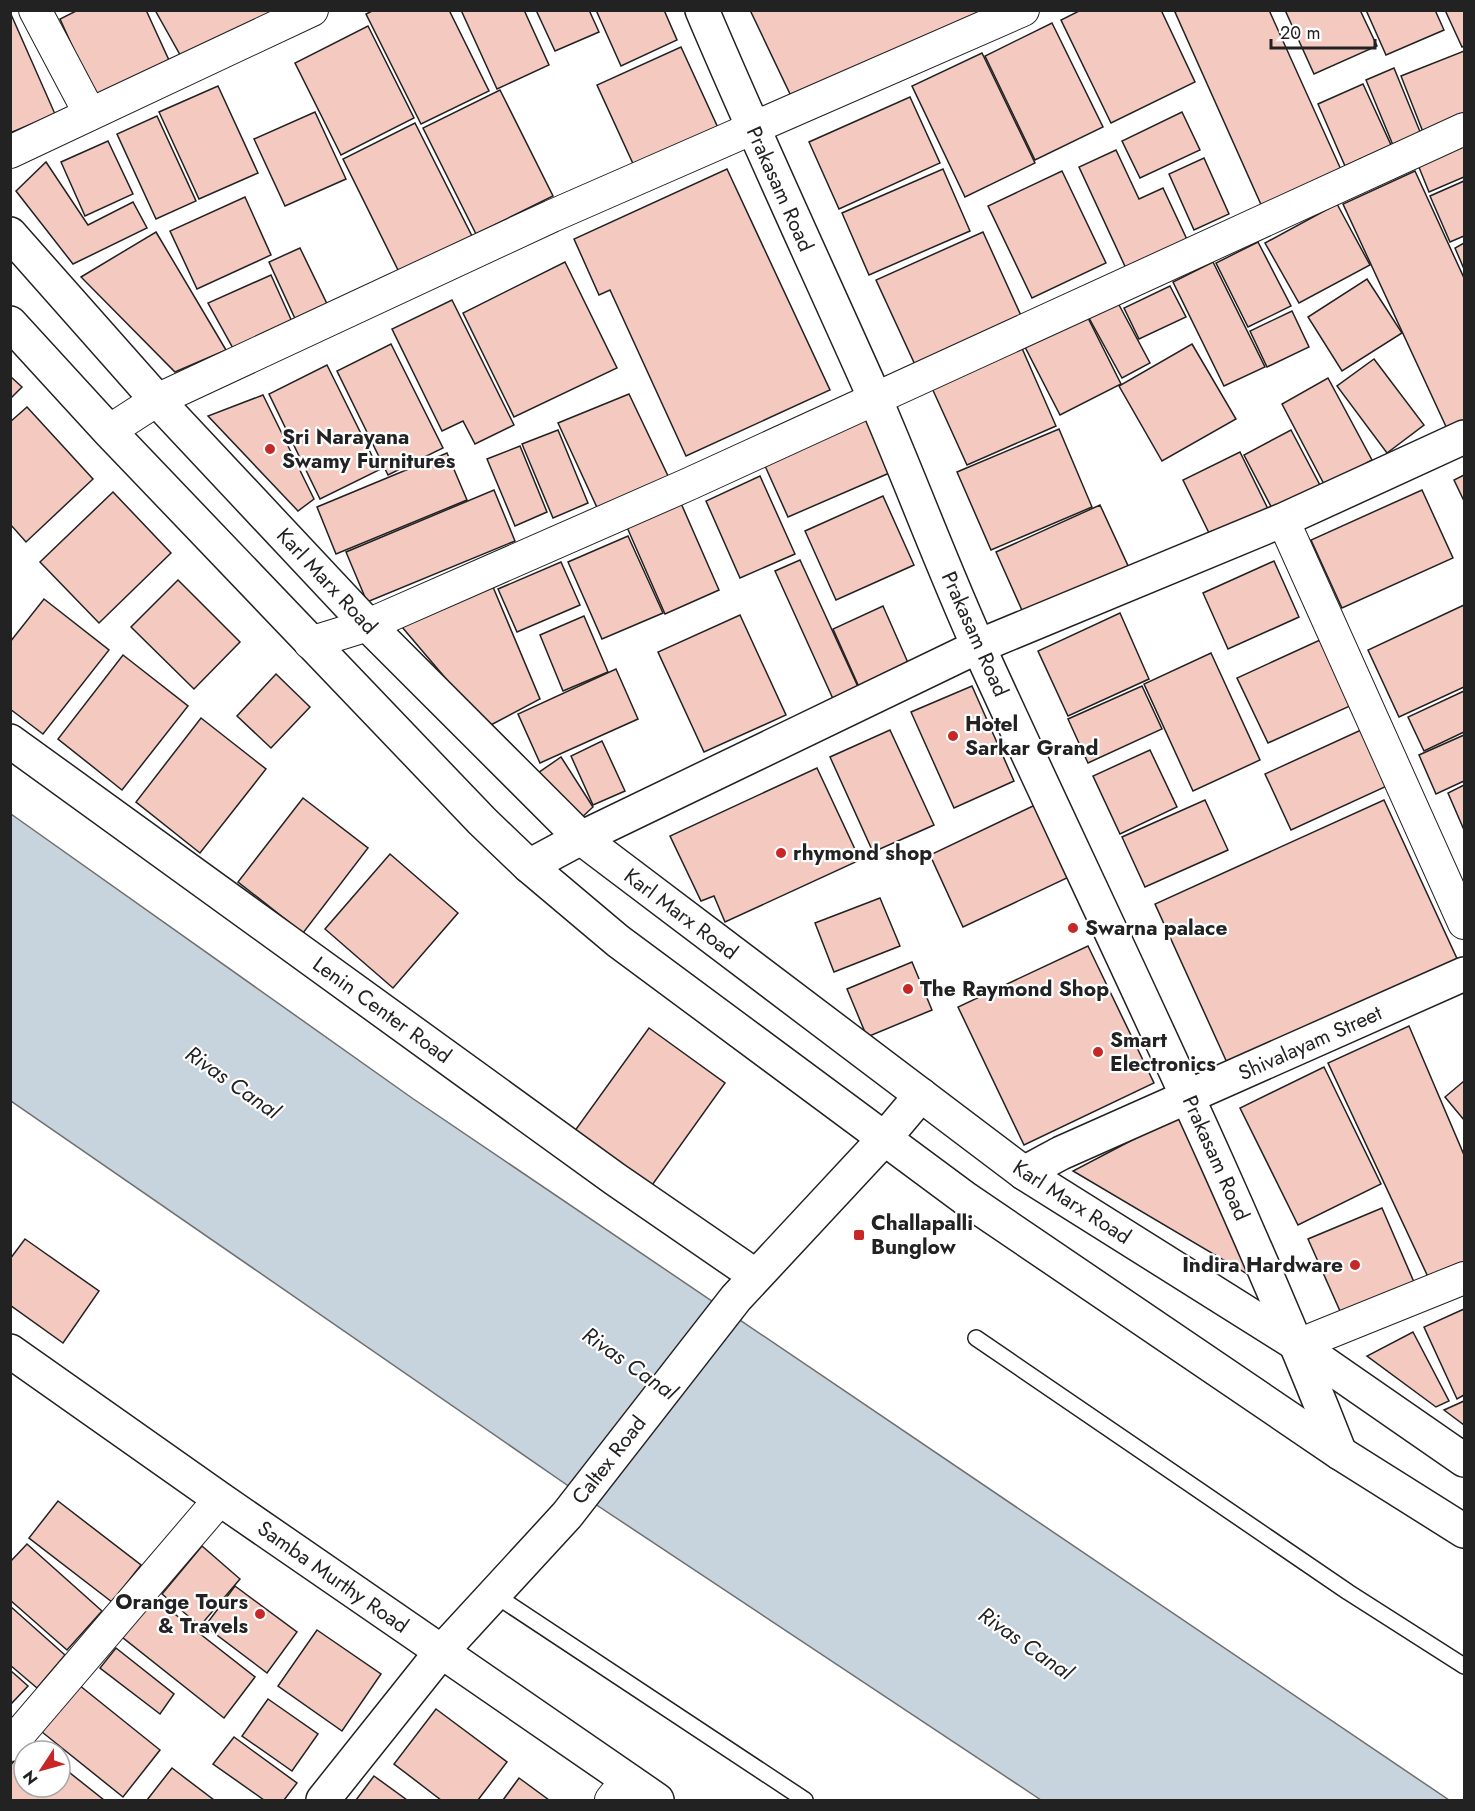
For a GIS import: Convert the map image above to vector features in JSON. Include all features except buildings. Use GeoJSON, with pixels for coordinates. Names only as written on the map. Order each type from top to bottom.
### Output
{"type":"FeatureCollection","features":[{"type":"Feature","properties":{"kind":"street"},"geometry":{"type":"LineString","coordinates":[[35,10],[90,114]]}},
{"type":"Feature","properties":{"kind":"street","name":"Prakasam Road"},"geometry":{"type":"LineString","coordinates":[[702,10],[874,398],[979,646],[1189,1097],[1298,1345],[1340,1453]]}},
{"type":"Feature","properties":{"kind":"street"},"geometry":{"type":"LineString","coordinates":[[109,431],[157,400],[552,216],[1023,10]]}},
{"type":"Feature","properties":{"kind":"street"},"geometry":{"type":"LineString","coordinates":[[10,152],[293,14]]}},
{"type":"Feature","properties":{"kind":"street"},"geometry":{"type":"LineString","coordinates":[[310,643],[368,626],[689,484],[1464,129]]}},
{"type":"Feature","properties":{"kind":"street","name":"Karl Marx Road"},"geometry":{"type":"LineString","coordinates":[[10,234],[157,400],[368,626],[581,838],[1024,1173],[1298,1345],[1464,1460]]}},
{"type":"Feature","properties":{"kind":"street"},"geometry":{"type":"LineString","coordinates":[[10,323],[109,431],[482,821],[529,866],[618,941],[966,1199],[1340,1453],[1464,1531]]}},
{"type":"Feature","properties":{"kind":"street"},"geometry":{"type":"LineString","coordinates":[[529,866],[581,838],[979,646],[1283,520],[1464,437]]}},
{"type":"Feature","properties":{"kind":"street"},"geometry":{"type":"LineString","coordinates":[[1283,520],[1464,923]]}},
{"type":"Feature","properties":{"kind":"street","name":"Lenin Center Road"},"geometry":{"type":"LineString","coordinates":[[10,741],[615,1179],[746,1287]]}},
{"type":"Feature","properties":{"kind":"street","name":"Shivalayam Street"},"geometry":{"type":"LineString","coordinates":[[1024,1173],[1061,1153],[1464,974]]}},
{"type":"Feature","properties":{"kind":"street","name":"Caltex Road"},"geometry":{"type":"LineString","coordinates":[[323,1800],[441,1652],[567,1515],[746,1287],[884,1139],[921,1095]]}},
{"type":"Feature","properties":{"kind":"street"},"geometry":{"type":"LineString","coordinates":[[1298,1345],[1464,1278]]}},
{"type":"Feature","properties":{"kind":"street","name":"Samba Murthy Road"},"geometry":{"type":"LineString","coordinates":[[14,1360],[441,1652],[619,1790],[657,1800]]}},
{"type":"Feature","properties":{"kind":"street"},"geometry":{"type":"LineString","coordinates":[[10,1745],[220,1499]]}},
{"type":"Feature","properties":{"kind":"lane"},"geometry":{"type":"LineString","coordinates":[[976,1338],[1338,1586],[1464,1666]]}},
{"type":"Feature","properties":{"kind":"lane"},"geometry":{"type":"LineString","coordinates":[[495,1595],[805,1800]]}},
{"type":"Feature","properties":{"kind":"water","name":"Rivas Canal"},"geometry":{"type":"Polygon","coordinates":[[[11,814],[412,1098],[1449,1800],[1041,1800],[580,1494],[11,1101],[11,814]]]}},
{"type":"Feature","properties":{"kind":"place","name":"Sri Narayana Swamy Furnitures"},"geometry":{"type":"Point","coordinates":[270,449]}},
{"type":"Feature","properties":{"kind":"place","name":"Hotel Sarkar Grand"},"geometry":{"type":"Point","coordinates":[953,736]}},
{"type":"Feature","properties":{"kind":"place","name":"rhymond shop"},"geometry":{"type":"Point","coordinates":[781,853]}},
{"type":"Feature","properties":{"kind":"place","name":"Swarna palace"},"geometry":{"type":"Point","coordinates":[1073,928]}},
{"type":"Feature","properties":{"kind":"place","name":"The Raymond Shop"},"geometry":{"type":"Point","coordinates":[908,989]}},
{"type":"Feature","properties":{"kind":"place","name":"Smart Electronics"},"geometry":{"type":"Point","coordinates":[1098,1052]}},
{"type":"Feature","properties":{"kind":"place","name":"Challapalli Bunglow"},"geometry":{"type":"Point","coordinates":[859,1235]}},
{"type":"Feature","properties":{"kind":"place","name":"Indira Hardware"},"geometry":{"type":"Point","coordinates":[1355,1265]}},
{"type":"Feature","properties":{"kind":"place","name":"Orange Tours & Travels"},"geometry":{"type":"Point","coordinates":[260,1614]}}]}
